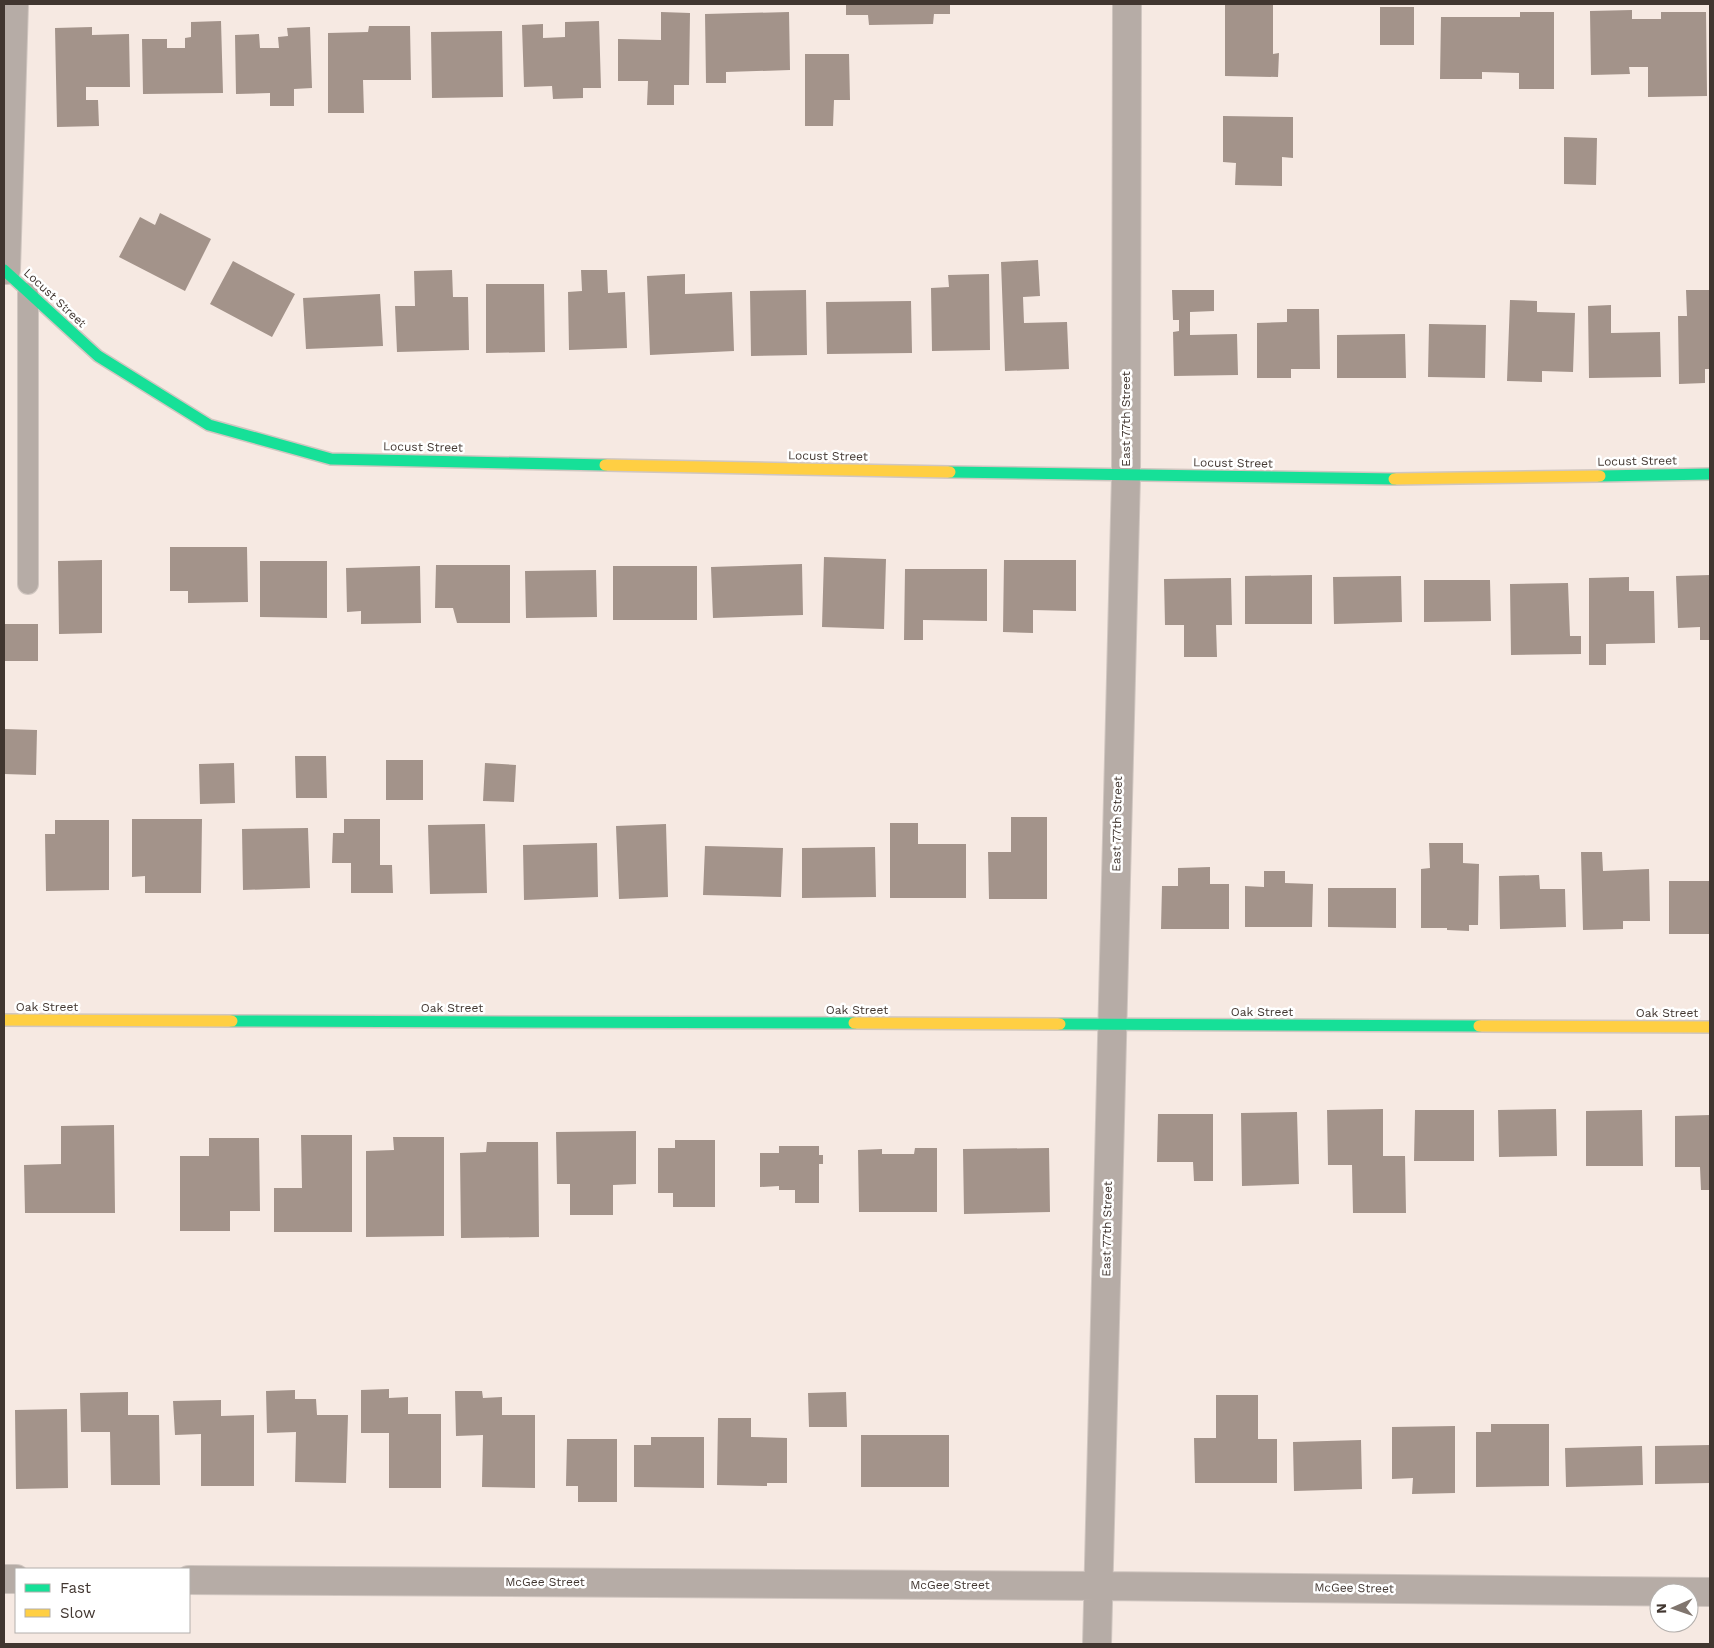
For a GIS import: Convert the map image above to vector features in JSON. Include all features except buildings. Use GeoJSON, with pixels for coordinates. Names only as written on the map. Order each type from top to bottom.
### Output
{"type":"FeatureCollection","features":[{"type":"Feature","properties":{"kind":"street"},"geometry":{"type":"LineString","coordinates":[[5,270],[14,4]]}},
{"type":"Feature","properties":{"kind":"street","name":"East 77th Street"},"geometry":{"type":"LineString","coordinates":[[1097,1644],[1126,476],[1127,4]]}},
{"type":"Feature","properties":{"kind":"street","name":"Locust Street"},"geometry":{"type":"LineString","coordinates":[[5,270],[98,356],[209,425],[331,459],[1126,476],[1369,479],[1710,474]]}},
{"type":"Feature","properties":{"kind":"street","name":"Oak Street"},"geometry":{"type":"LineString","coordinates":[[4,1020],[1710,1027]]}},
{"type":"Feature","properties":{"kind":"street","name":"McGee Street"},"geometry":{"type":"LineString","coordinates":[[190,1580],[1710,1592]]}},
{"type":"Feature","properties":{"kind":"lane"},"geometry":{"type":"LineString","coordinates":[[28,293],[28,584]]}},
{"type":"Feature","properties":{"kind":"traffic: fast"},"geometry":{"type":"LineString","coordinates":[[4,270],[98,356],[209,425],[331,459],[605,465]]}},
{"type":"Feature","properties":{"kind":"traffic: fast"},"geometry":{"type":"LineString","coordinates":[[950,472],[1394,479]]}},
{"type":"Feature","properties":{"kind":"traffic: fast"},"geometry":{"type":"LineString","coordinates":[[1600,476],[1710,474]]}},
{"type":"Feature","properties":{"kind":"traffic: fast"},"geometry":{"type":"LineString","coordinates":[[232,1021],[854,1023]]}},
{"type":"Feature","properties":{"kind":"traffic: fast"},"geometry":{"type":"LineString","coordinates":[[1060,1024],[1479,1026]]}},
{"type":"Feature","properties":{"kind":"traffic: slow"},"geometry":{"type":"LineString","coordinates":[[605,465],[950,472]]}},
{"type":"Feature","properties":{"kind":"traffic: slow"},"geometry":{"type":"LineString","coordinates":[[1394,479],[1600,476]]}},
{"type":"Feature","properties":{"kind":"traffic: slow"},"geometry":{"type":"LineString","coordinates":[[4,1020],[232,1021]]}},
{"type":"Feature","properties":{"kind":"traffic: slow"},"geometry":{"type":"LineString","coordinates":[[854,1023],[1060,1024]]}},
{"type":"Feature","properties":{"kind":"traffic: slow"},"geometry":{"type":"LineString","coordinates":[[1479,1026],[1710,1027]]}}]}
